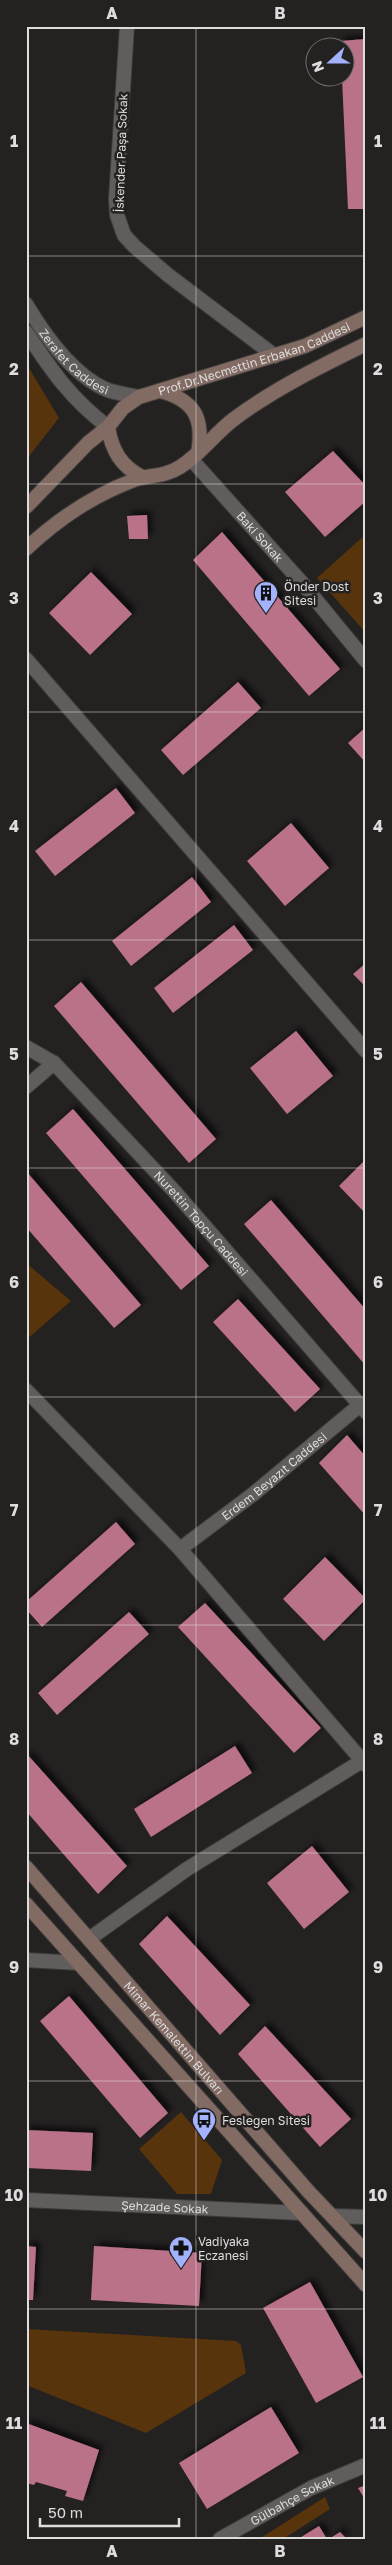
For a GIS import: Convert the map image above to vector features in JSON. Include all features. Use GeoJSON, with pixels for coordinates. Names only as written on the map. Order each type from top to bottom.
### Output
{"type":"FeatureCollection","features":[{"type":"Feature","properties":{"kind":"main road","name":"Prof.Dr.Necmettin Erbakan Caddesi"},"geometry":{"type":"LineString","coordinates":[[139,397],[305,346],[366,316]]}},
{"type":"Feature","properties":{"kind":"main road","name":"Prof.Dr.Necmettin Erbakan Caddesi"},"geometry":{"type":"LineString","coordinates":[[194,456],[234,419],[295,380],[366,344]]}},
{"type":"Feature","properties":{"kind":"main road"},"geometry":{"type":"LineString","coordinates":[[26,549],[77,506],[107,490],[168,474],[194,456],[200,440],[199,425],[194,412],[187,401],[160,391]]}},
{"type":"Feature","properties":{"kind":"main road"},"geometry":{"type":"LineString","coordinates":[[26,507],[88,444],[108,427],[123,408],[139,397]]}},
{"type":"Feature","properties":{"kind":"main road"},"geometry":{"type":"LineString","coordinates":[[108,427],[111,443],[122,464],[148,478]]}},
{"type":"Feature","properties":{"kind":"main road","name":"Mimar Kemalettin Bulvarı"},"geometry":{"type":"LineString","coordinates":[[26,1867],[308,2191],[366,2252]]}},
{"type":"Feature","properties":{"kind":"main road"},"geometry":{"type":"LineString","coordinates":[[26,1904],[366,2285]]}},
{"type":"Feature","properties":{"kind":"main road"},"geometry":{"type":"LineString","coordinates":[[302,2214],[333,2216]]}},
{"type":"Feature","properties":{"kind":"street","name":"İskender Paşa Sokak"},"geometry":{"type":"LineString","coordinates":[[127,26],[116,199],[117,215],[124,235],[168,275],[275,356]]}},
{"type":"Feature","properties":{"kind":"street","name":"Zerafet Caddesi"},"geometry":{"type":"LineString","coordinates":[[26,304],[58,351],[85,376],[106,389],[139,397]]}},
{"type":"Feature","properties":{"kind":"street","name":"Zerafet Caddesi"},"geometry":{"type":"LineString","coordinates":[[26,332],[50,369],[81,407],[108,427]]}},
{"type":"Feature","properties":{"kind":"street","name":"Baki Sokak"},"geometry":{"type":"LineString","coordinates":[[194,456],[366,661]]}},
{"type":"Feature","properties":{"kind":"street"},"geometry":{"type":"LineString","coordinates":[[26,659],[366,1051]]}},
{"type":"Feature","properties":{"kind":"street","name":"Nurettin Topçu Caddesi"},"geometry":{"type":"LineString","coordinates":[[26,1047],[54,1063],[175,1192],[364,1407]]}},
{"type":"Feature","properties":{"kind":"street"},"geometry":{"type":"LineString","coordinates":[[26,1087],[54,1063]]}},
{"type":"Feature","properties":{"kind":"street"},"geometry":{"type":"LineString","coordinates":[[26,1390],[180,1548],[364,1763],[187,1869],[89,1938]]}},
{"type":"Feature","properties":{"kind":"street","name":"Erdem Beyazıt Caddesi"},"geometry":{"type":"LineString","coordinates":[[180,1548],[252,1495],[364,1407]]}},
{"type":"Feature","properties":{"kind":"street"},"geometry":{"type":"LineString","coordinates":[[26,1960],[79,1962]]}},
{"type":"Feature","properties":{"kind":"street","name":"Şehzade Sokak"},"geometry":{"type":"LineString","coordinates":[[26,2200],[302,2214]]}},
{"type":"Feature","properties":{"kind":"street"},"geometry":{"type":"LineString","coordinates":[[333,2216],[366,2217]]}},
{"type":"Feature","properties":{"kind":"street","name":"Gülbahçe Sokak"},"geometry":{"type":"LineString","coordinates":[[220,2539],[311,2488],[366,2465]]}},
{"type":"Feature","properties":{"kind":"shaded area"},"geometry":{"type":"Polygon","coordinates":[[[26,363],[59,418],[26,460],[26,363]]]}},
{"type":"Feature","properties":{"kind":"shaded area"},"geometry":{"type":"Polygon","coordinates":[[[366,534],[366,633],[317,578],[366,534]]]}},
{"type":"Feature","properties":{"kind":"shaded area"},"geometry":{"type":"Polygon","coordinates":[[[26,1263],[71,1301],[26,1340],[26,1263]]]}},
{"type":"Feature","properties":{"kind":"shaded area"},"geometry":{"type":"Polygon","coordinates":[[[181,2112],[222,2160],[211,2194],[177,2194],[139,2149],[181,2112]]]}},
{"type":"Feature","properties":{"kind":"shaded area"},"geometry":{"type":"Polygon","coordinates":[[[26,2329],[236,2341],[241,2345],[246,2373],[146,2433],[26,2385],[26,2329]]]}},
{"type":"Feature","properties":{"kind":"shaded area"},"geometry":{"type":"Polygon","coordinates":[[[325,2497],[330,2509],[283,2539],[259,2539],[325,2497]]]}},
{"type":"Feature","properties":{"kind":"building"},"geometry":{"type":"Polygon","coordinates":[[[366,39],[366,209],[348,209],[342,88],[354,88],[354,40],[366,39]]]}},
{"type":"Feature","properties":{"kind":"building"},"geometry":{"type":"Polygon","coordinates":[[[333,451],[366,486],[366,501],[325,537],[285,492],[333,451]]]}},
{"type":"Feature","properties":{"kind":"building"},"geometry":{"type":"Polygon","coordinates":[[[147,515],[148,539],[129,539],[127,516],[147,515]]]}},
{"type":"Feature","properties":{"kind":"building","name":"Önder Dost Sitesi"},"geometry":{"type":"Polygon","coordinates":[[[222,532],[340,669],[309,696],[193,560],[222,532]]]}},
{"type":"Feature","properties":{"kind":"building"},"geometry":{"type":"Polygon","coordinates":[[[91,572],[132,614],[90,655],[49,613],[91,572]]]}},
{"type":"Feature","properties":{"kind":"building"},"geometry":{"type":"Polygon","coordinates":[[[238,682],[261,708],[183,775],[161,750],[238,682]]]}},
{"type":"Feature","properties":{"kind":"building"},"geometry":{"type":"Polygon","coordinates":[[[366,727],[366,763],[348,743],[366,727]]]}},
{"type":"Feature","properties":{"kind":"building"},"geometry":{"type":"Polygon","coordinates":[[[116,788],[135,813],[55,876],[35,851],[116,788]]]}},
{"type":"Feature","properties":{"kind":"building"},"geometry":{"type":"Polygon","coordinates":[[[291,823],[329,868],[285,906],[247,861],[291,823]]]}},
{"type":"Feature","properties":{"kind":"building"},"geometry":{"type":"Polygon","coordinates":[[[192,877],[211,902],[131,966],[112,941],[192,877]]]}},
{"type":"Feature","properties":{"kind":"building"},"geometry":{"type":"Polygon","coordinates":[[[234,925],[253,950],[173,1013],[154,988],[234,925]]]}},
{"type":"Feature","properties":{"kind":"building"},"geometry":{"type":"Polygon","coordinates":[[[366,963],[366,987],[353,974],[366,963]]]}},
{"type":"Feature","properties":{"kind":"building"},"geometry":{"type":"Polygon","coordinates":[[[81,982],[216,1139],[189,1163],[54,1006],[81,982]]]}},
{"type":"Feature","properties":{"kind":"building"},"geometry":{"type":"Polygon","coordinates":[[[296,1031],[333,1076],[287,1114],[250,1068],[296,1031]]]}},
{"type":"Feature","properties":{"kind":"building"},"geometry":{"type":"Polygon","coordinates":[[[73,1109],[209,1266],[181,1290],[46,1133],[73,1109]]]}},
{"type":"Feature","properties":{"kind":"building"},"geometry":{"type":"Polygon","coordinates":[[[366,1159],[366,1214],[339,1186],[366,1159]]]}},
{"type":"Feature","properties":{"kind":"building"},"geometry":{"type":"Polygon","coordinates":[[[26,1171],[141,1305],[114,1328],[26,1227],[26,1171]]]}},
{"type":"Feature","properties":{"kind":"building"},"geometry":{"type":"Polygon","coordinates":[[[271,1200],[366,1310],[366,1366],[244,1224],[271,1200]]]}},
{"type":"Feature","properties":{"kind":"building"},"geometry":{"type":"Polygon","coordinates":[[[238,1299],[320,1389],[295,1412],[213,1322],[238,1299]]]}},
{"type":"Feature","properties":{"kind":"building"},"geometry":{"type":"Polygon","coordinates":[[[347,1435],[366,1457],[366,1516],[319,1463],[347,1435]]]}},
{"type":"Feature","properties":{"kind":"building"},"geometry":{"type":"Polygon","coordinates":[[[116,1522],[135,1544],[42,1627],[26,1609],[26,1602],[116,1522]]]}},
{"type":"Feature","properties":{"kind":"building"},"geometry":{"type":"Polygon","coordinates":[[[325,1557],[366,1599],[324,1641],[283,1599],[325,1557]]]}},
{"type":"Feature","properties":{"kind":"building"},"geometry":{"type":"Polygon","coordinates":[[[205,1603],[321,1728],[294,1753],[178,1627],[205,1603]]]}},
{"type":"Feature","properties":{"kind":"building"},"geometry":{"type":"Polygon","coordinates":[[[129,1612],[149,1634],[57,1715],[38,1693],[129,1612]]]}},
{"type":"Feature","properties":{"kind":"building"},"geometry":{"type":"Polygon","coordinates":[[[235,1746],[252,1773],[151,1837],[134,1809],[235,1746]]]}},
{"type":"Feature","properties":{"kind":"building"},"geometry":{"type":"Polygon","coordinates":[[[26,1753],[127,1866],[98,1894],[26,1811],[26,1753]]]}},
{"type":"Feature","properties":{"kind":"building"},"geometry":{"type":"Polygon","coordinates":[[[312,1846],[349,1892],[304,1929],[267,1883],[312,1846]]]}},
{"type":"Feature","properties":{"kind":"building"},"geometry":{"type":"Polygon","coordinates":[[[167,1916],[250,2005],[220,2035],[139,1944],[167,1916]]]}},
{"type":"Feature","properties":{"kind":"building"},"geometry":{"type":"Polygon","coordinates":[[[69,1996],[168,2113],[140,2138],[40,2021],[69,1996]]]}},
{"type":"Feature","properties":{"kind":"building"},"geometry":{"type":"Polygon","coordinates":[[[265,2026],[351,2119],[320,2147],[238,2054],[265,2026]]]}},
{"type":"Feature","properties":{"kind":"building"},"geometry":{"type":"Polygon","coordinates":[[[26,2130],[93,2133],[91,2171],[26,2168],[26,2130]]]}},
{"type":"Feature","properties":{"kind":"building"},"geometry":{"type":"Polygon","coordinates":[[[26,2246],[36,2247],[33,2300],[26,2300],[26,2246]]]}},
{"type":"Feature","properties":{"kind":"building"},"geometry":{"type":"Polygon","coordinates":[[[94,2246],[202,2253],[199,2306],[91,2300],[94,2246]]]}},
{"type":"Feature","properties":{"kind":"building"},"geometry":{"type":"Polygon","coordinates":[[[310,2282],[363,2377],[316,2403],[263,2308],[310,2282]]]}},
{"type":"Feature","properties":{"kind":"building"},"geometry":{"type":"Polygon","coordinates":[[[271,2407],[299,2453],[207,2509],[179,2463],[271,2407]]]}},
{"type":"Feature","properties":{"kind":"building"},"geometry":{"type":"Polygon","coordinates":[[[26,2423],[99,2450],[83,2501],[65,2496],[67,2491],[36,2482],[34,2485],[26,2483],[26,2423]]]}},
{"type":"Feature","properties":{"kind":"building"},"geometry":{"type":"Polygon","coordinates":[[[366,2485],[366,2501],[358,2488],[366,2485]]]}},
{"type":"Feature","properties":{"kind":"building"},"geometry":{"type":"Polygon","coordinates":[[[319,2526],[327,2539],[298,2539],[319,2526]]]}},
{"type":"Feature","properties":{"kind":"building"},"geometry":{"type":"Polygon","coordinates":[[[340,2532],[347,2539],[329,2539],[340,2532]]]}},
{"type":"Feature","properties":{"kind":"place","name":"Önder Dost Sitesi"},"geometry":{"type":"Point","coordinates":[266,614]}},
{"type":"Feature","properties":{"kind":"place","name":"Fesleğen Sitesi"},"geometry":{"type":"Point","coordinates":[204,2141]}},
{"type":"Feature","properties":{"kind":"place","name":"Vadiyaka Eczanesi"},"geometry":{"type":"Point","coordinates":[181,2269]}}]}
